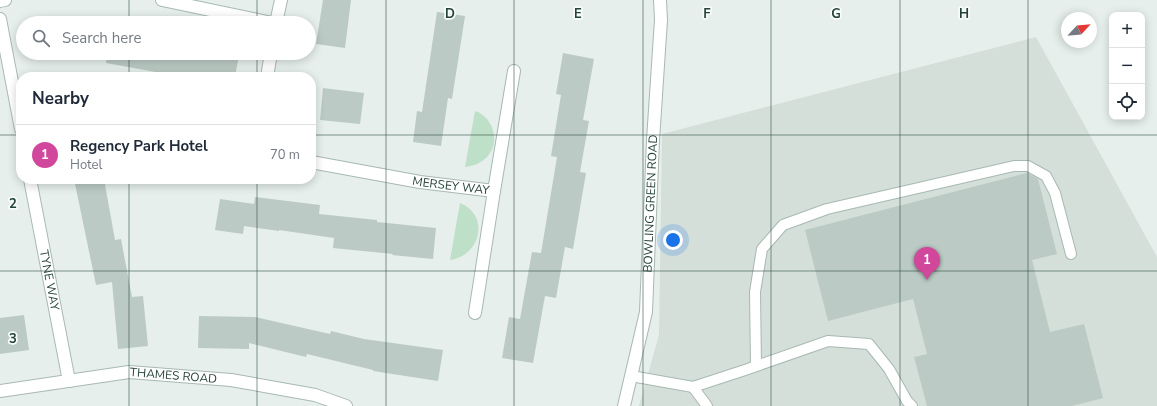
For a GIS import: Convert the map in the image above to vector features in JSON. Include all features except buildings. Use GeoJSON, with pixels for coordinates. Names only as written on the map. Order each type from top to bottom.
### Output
{"type":"FeatureCollection","features":[{"type":"Feature","properties":{"kind":"street"},"geometry":{"type":"LineString","coordinates":[[0,1],[5,0]]}},
{"type":"Feature","properties":{"kind":"street"},"geometry":{"type":"LineString","coordinates":[[162,0],[239,16]]}},
{"type":"Feature","properties":{"kind":"street"},"geometry":{"type":"LineString","coordinates":[[278,16],[281,0]]}},
{"type":"Feature","properties":{"kind":"street","name":"BOWLING GREEN ROAD"},"geometry":{"type":"LineString","coordinates":[[624,406],[646,312],[653,140],[661,20],[660,0]]}},
{"type":"Feature","properties":{"kind":"street"},"geometry":{"type":"LineString","coordinates":[[0,19],[16,103]]}},
{"type":"Feature","properties":{"kind":"street"},"geometry":{"type":"LineString","coordinates":[[268,72],[270,60]]}},
{"type":"Feature","properties":{"kind":"street"},"geometry":{"type":"LineString","coordinates":[[494,192],[514,71]]}},
{"type":"Feature","properties":{"kind":"street","name":"MERSEY WAY"},"geometry":{"type":"LineString","coordinates":[[316,163],[420,182],[494,192],[475,313]]}},
{"type":"Feature","properties":{"kind":"street","name":"TYNE WAY"},"geometry":{"type":"LineString","coordinates":[[31,184],[69,381]]}},
{"type":"Feature","properties":{"kind":"street","name":"THAMES ROAD"},"geometry":{"type":"LineString","coordinates":[[0,391],[129,372],[223,380],[315,395],[346,406]]}},
{"type":"Feature","properties":{"kind":"lane"},"geometry":{"type":"LineString","coordinates":[[756,366],[755,292],[762,249],[783,225],[817,212],[1014,166],[1028,166],[1046,176],[1055,193],[1071,254]]}},
{"type":"Feature","properties":{"kind":"lane"},"geometry":{"type":"LineString","coordinates":[[631,376],[693,387],[828,341],[868,344],[889,369],[907,401],[912,406]]}},
{"type":"Feature","properties":{"kind":"lane"},"geometry":{"type":"LineString","coordinates":[[693,387],[707,406]]}},
{"type":"Feature","properties":{"kind":"shaded area"},"geometry":{"type":"Polygon","coordinates":[[[1036,37],[1157,257],[1157,406],[639,406],[659,335],[662,134],[1036,37]]]}},
{"type":"Feature","properties":{"kind":"green space"},"geometry":{"type":"Polygon","coordinates":[[[475,111],[481,114],[490,124],[493,131],[494,144],[485,159],[477,164],[465,167],[475,111]]]}},
{"type":"Feature","properties":{"kind":"green space"},"geometry":{"type":"Polygon","coordinates":[[[460,203],[469,209],[475,216],[478,225],[478,234],[475,243],[469,251],[461,257],[450,260],[460,203]]]}},
{"type":"Feature","properties":{"kind":"place","name":"Regency Park Hotel"},"geometry":{"type":"Point","coordinates":[927,280]}}]}
